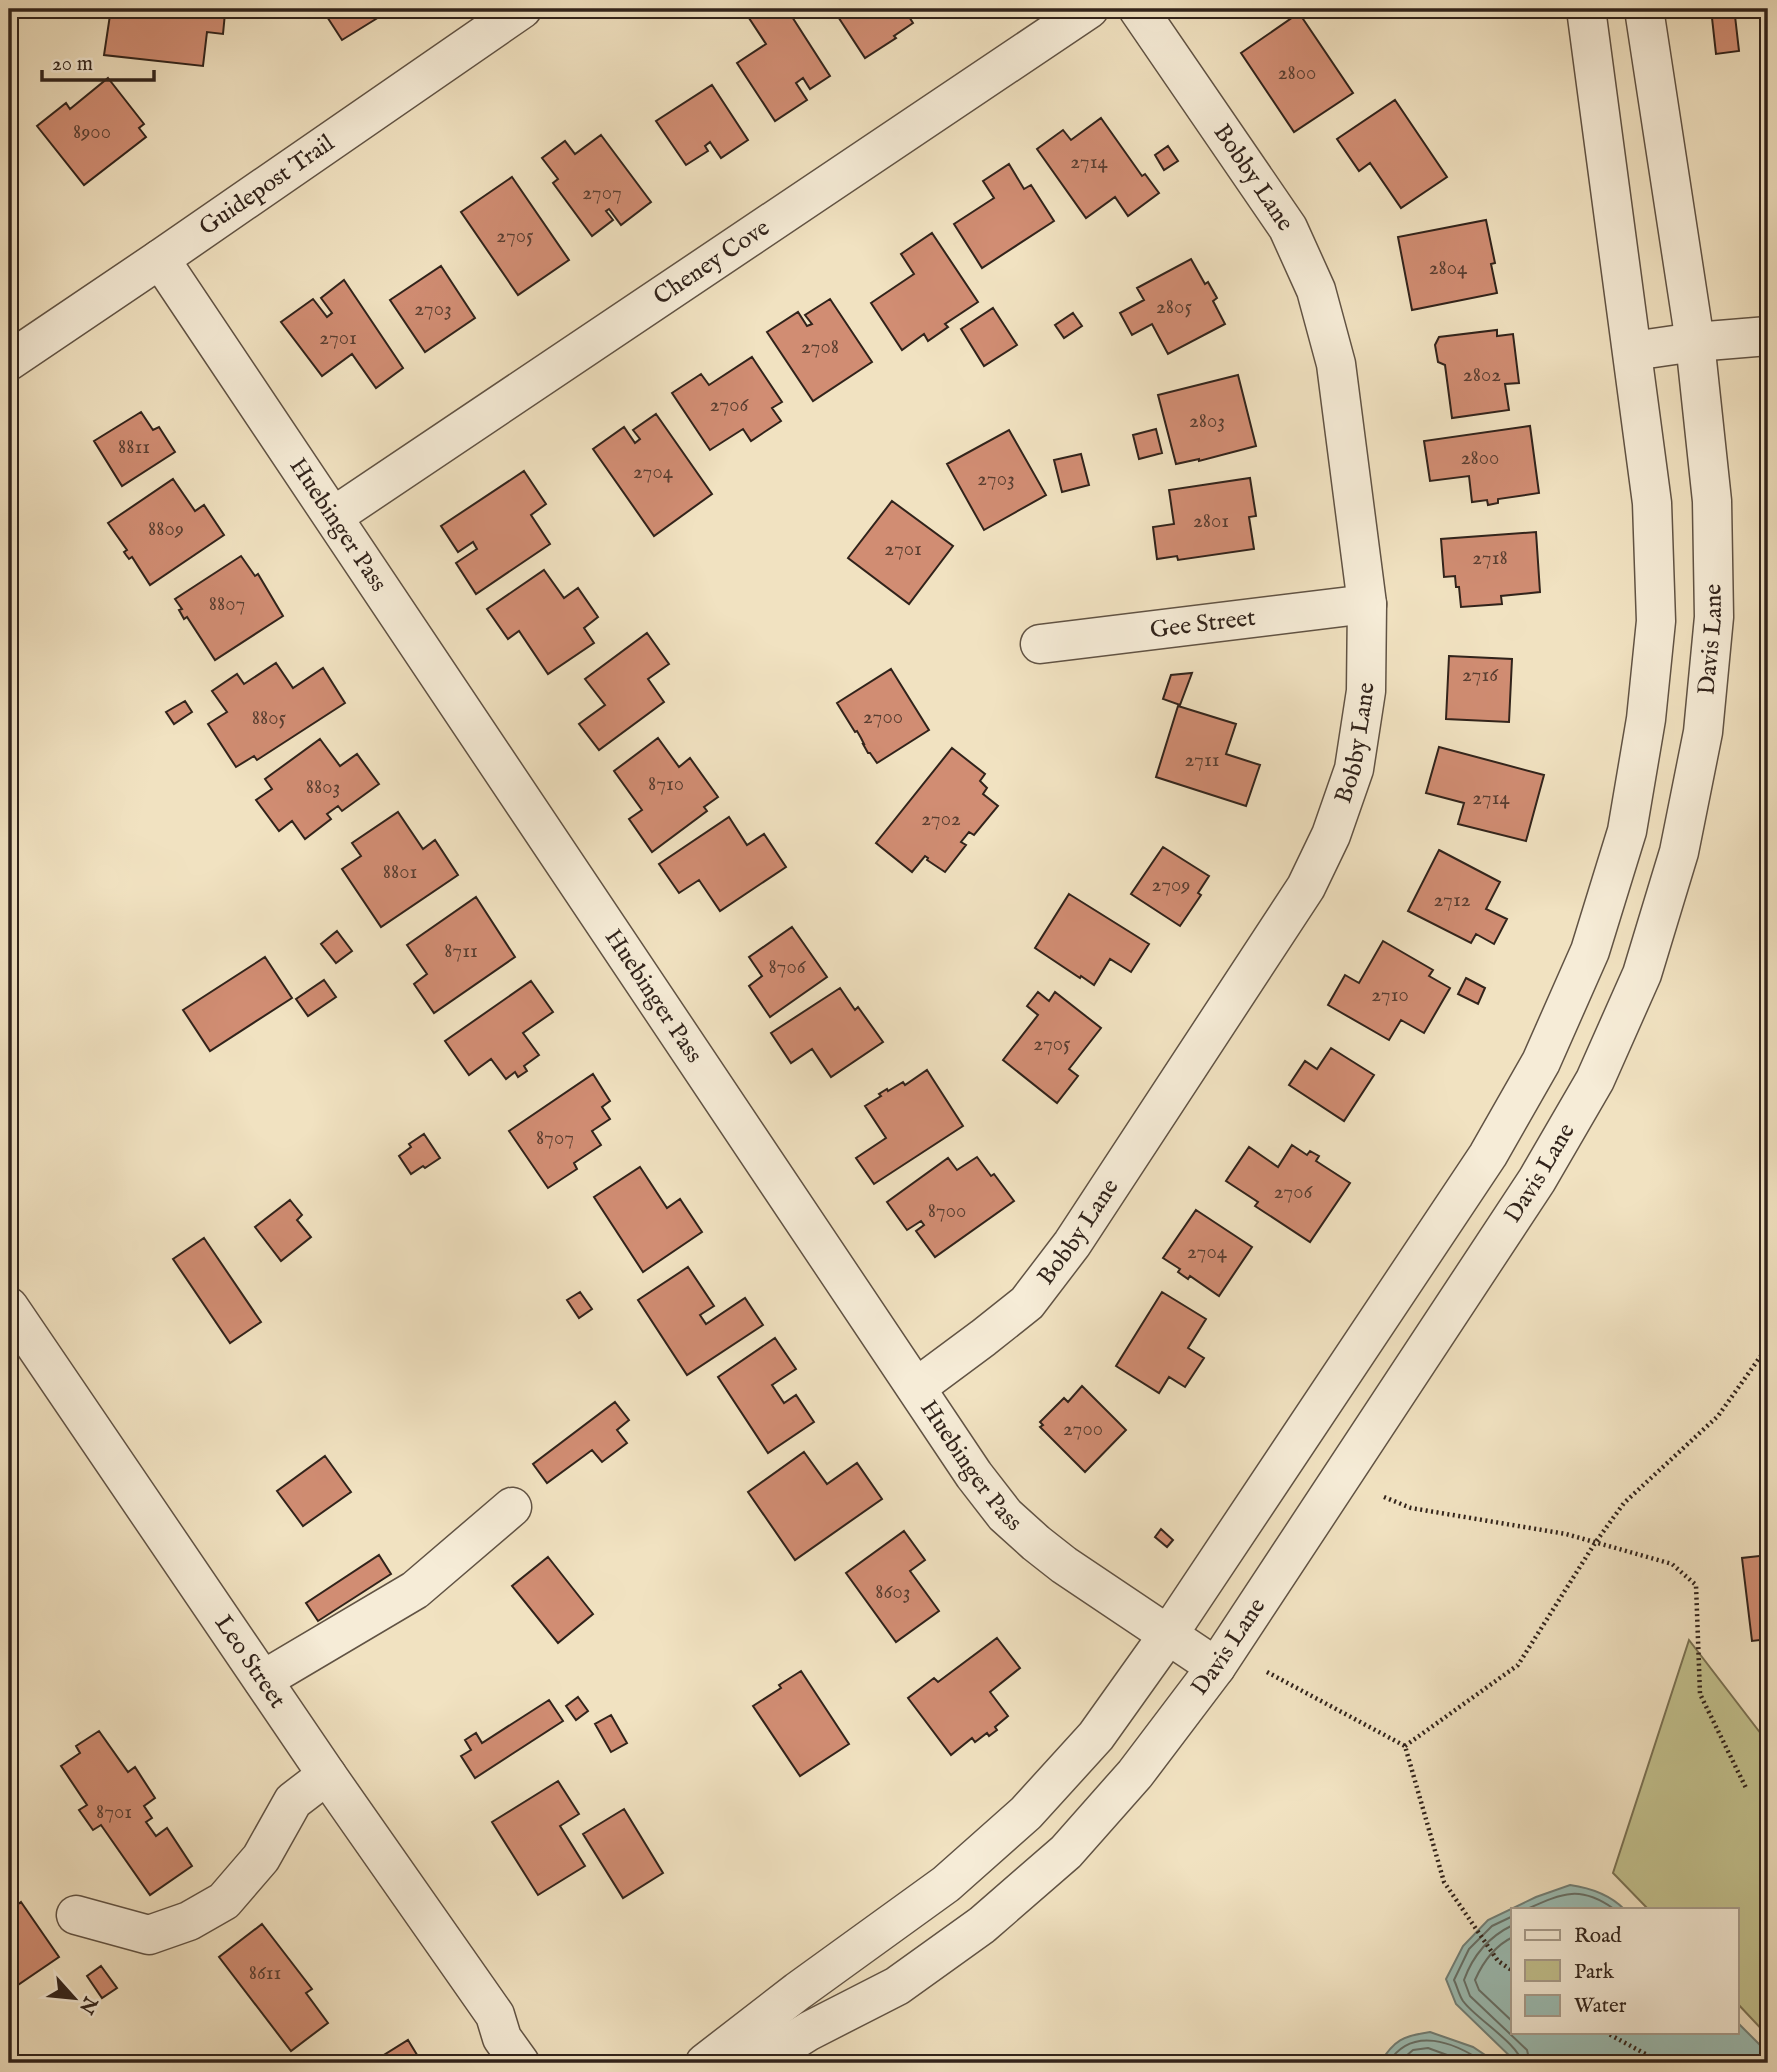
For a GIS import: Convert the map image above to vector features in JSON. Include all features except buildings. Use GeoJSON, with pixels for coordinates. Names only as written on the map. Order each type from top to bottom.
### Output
{"type":"FeatureCollection","features":[{"type":"Feature","properties":{"kind":"street","name":"Guidepost Trail"},"geometry":{"type":"LineString","coordinates":[[9,361],[523,9]]}},
{"type":"Feature","properties":{"kind":"street","name":"Cheney Cove"},"geometry":{"type":"LineString","coordinates":[[334,516],[1089,9]]}},
{"type":"Feature","properties":{"kind":"street","name":"Bobby Lane"},"geometry":{"type":"LineString","coordinates":[[917,1387],[1027,1303],[1072,1244],[1306,887],[1331,835],[1354,769],[1366,691],[1367,604],[1336,364],[1316,290],[1289,228],[1138,9]]}},
{"type":"Feature","properties":{"kind":"street"},"geometry":{"type":"LineString","coordinates":[[705,2063],[808,1983],[946,1884],[1026,1813],[1096,1736],[1168,1635],[1488,1155],[1541,1062],[1590,951],[1627,831],[1646,719],[1656,621],[1652,503],[1586,9]]}},
{"type":"Feature","properties":{"kind":"street","name":"Davis Lane"},"geometry":{"type":"LineString","coordinates":[[758,2063],[810,2031],[897,1986],[982,1925],[1066,1852],[1135,1774],[1216,1667],[1537,1180],[1595,1080],[1642,974],[1679,852],[1703,732],[1713,630],[1712,501],[1695,342],[1644,9]]}},
{"type":"Feature","properties":{"kind":"street","name":"Huebinger Pass"},"geometry":{"type":"LineString","coordinates":[[160,259],[974,1475],[1005,1515],[1064,1564],[1216,1667]]}},
{"type":"Feature","properties":{"kind":"street"},"geometry":{"type":"LineString","coordinates":[[1633,351],[1768,336]]}},
{"type":"Feature","properties":{"kind":"street","name":"Gee Street"},"geometry":{"type":"LineString","coordinates":[[1040,644],[1367,604]]}},
{"type":"Feature","properties":{"kind":"street","name":"Leo Street"},"geometry":{"type":"LineString","coordinates":[[9,1307],[327,1775],[495,2015],[502,2038],[520,2063]]}},
{"type":"Feature","properties":{"kind":"street"},"geometry":{"type":"LineString","coordinates":[[263,1679],[415,1590],[512,1507]]}},
{"type":"Feature","properties":{"kind":"street"},"geometry":{"type":"LineString","coordinates":[[76,1915],[149,1934],[189,1921],[224,1901],[261,1858],[293,1801],[327,1775]]}},
{"type":"Feature","properties":{"kind":"street","name":"Leo Street"},"geometry":{"type":"LineString","coordinates":[[495,2015],[517,2027],[548,2063]]}},
{"type":"Feature","properties":{"kind":"path"},"geometry":{"type":"LineString","coordinates":[[1405,1746],[1518,1665],[1595,1543],[1624,1503],[1718,1416],[1768,1346]]}},
{"type":"Feature","properties":{"kind":"path"},"geometry":{"type":"LineString","coordinates":[[1384,1497],[1411,1508],[1566,1534],[1672,1564],[1696,1585],[1700,1694],[1747,1790]]}},
{"type":"Feature","properties":{"kind":"path"},"geometry":{"type":"LineString","coordinates":[[1267,1672],[1405,1746],[1444,1882],[1498,1961],[1511,1970]]}},
{"type":"Feature","properties":{"kind":"path"},"geometry":{"type":"LineString","coordinates":[[1609,2034],[1662,2063]]}},
{"type":"Feature","properties":{"kind":"green space"},"geometry":{"type":"Polygon","coordinates":[[[1689,1640],[1768,1743],[1768,2036],[1738,2004],[1738,1908],[1647,1908],[1613,1873],[1689,1640]]]}},
{"type":"Feature","properties":{"kind":"water"},"geometry":{"type":"Polygon","coordinates":[[[1570,1885],[1599,1892],[1623,1908],[1513,1908],[1570,1885]]]}},
{"type":"Feature","properties":{"kind":"water"},"geometry":{"type":"Polygon","coordinates":[[[1511,1909],[1511,2034],[1738,2034],[1738,2023],[1768,2053],[1768,2063],[1517,2063],[1456,2004],[1446,1979],[1463,1946],[1488,1920],[1511,1909]]]}},
{"type":"Feature","properties":{"kind":"water"},"geometry":{"type":"Polygon","coordinates":[[[1430,2032],[1473,2047],[1497,2063],[1380,2063],[1400,2040],[1430,2032]]]}}]}
